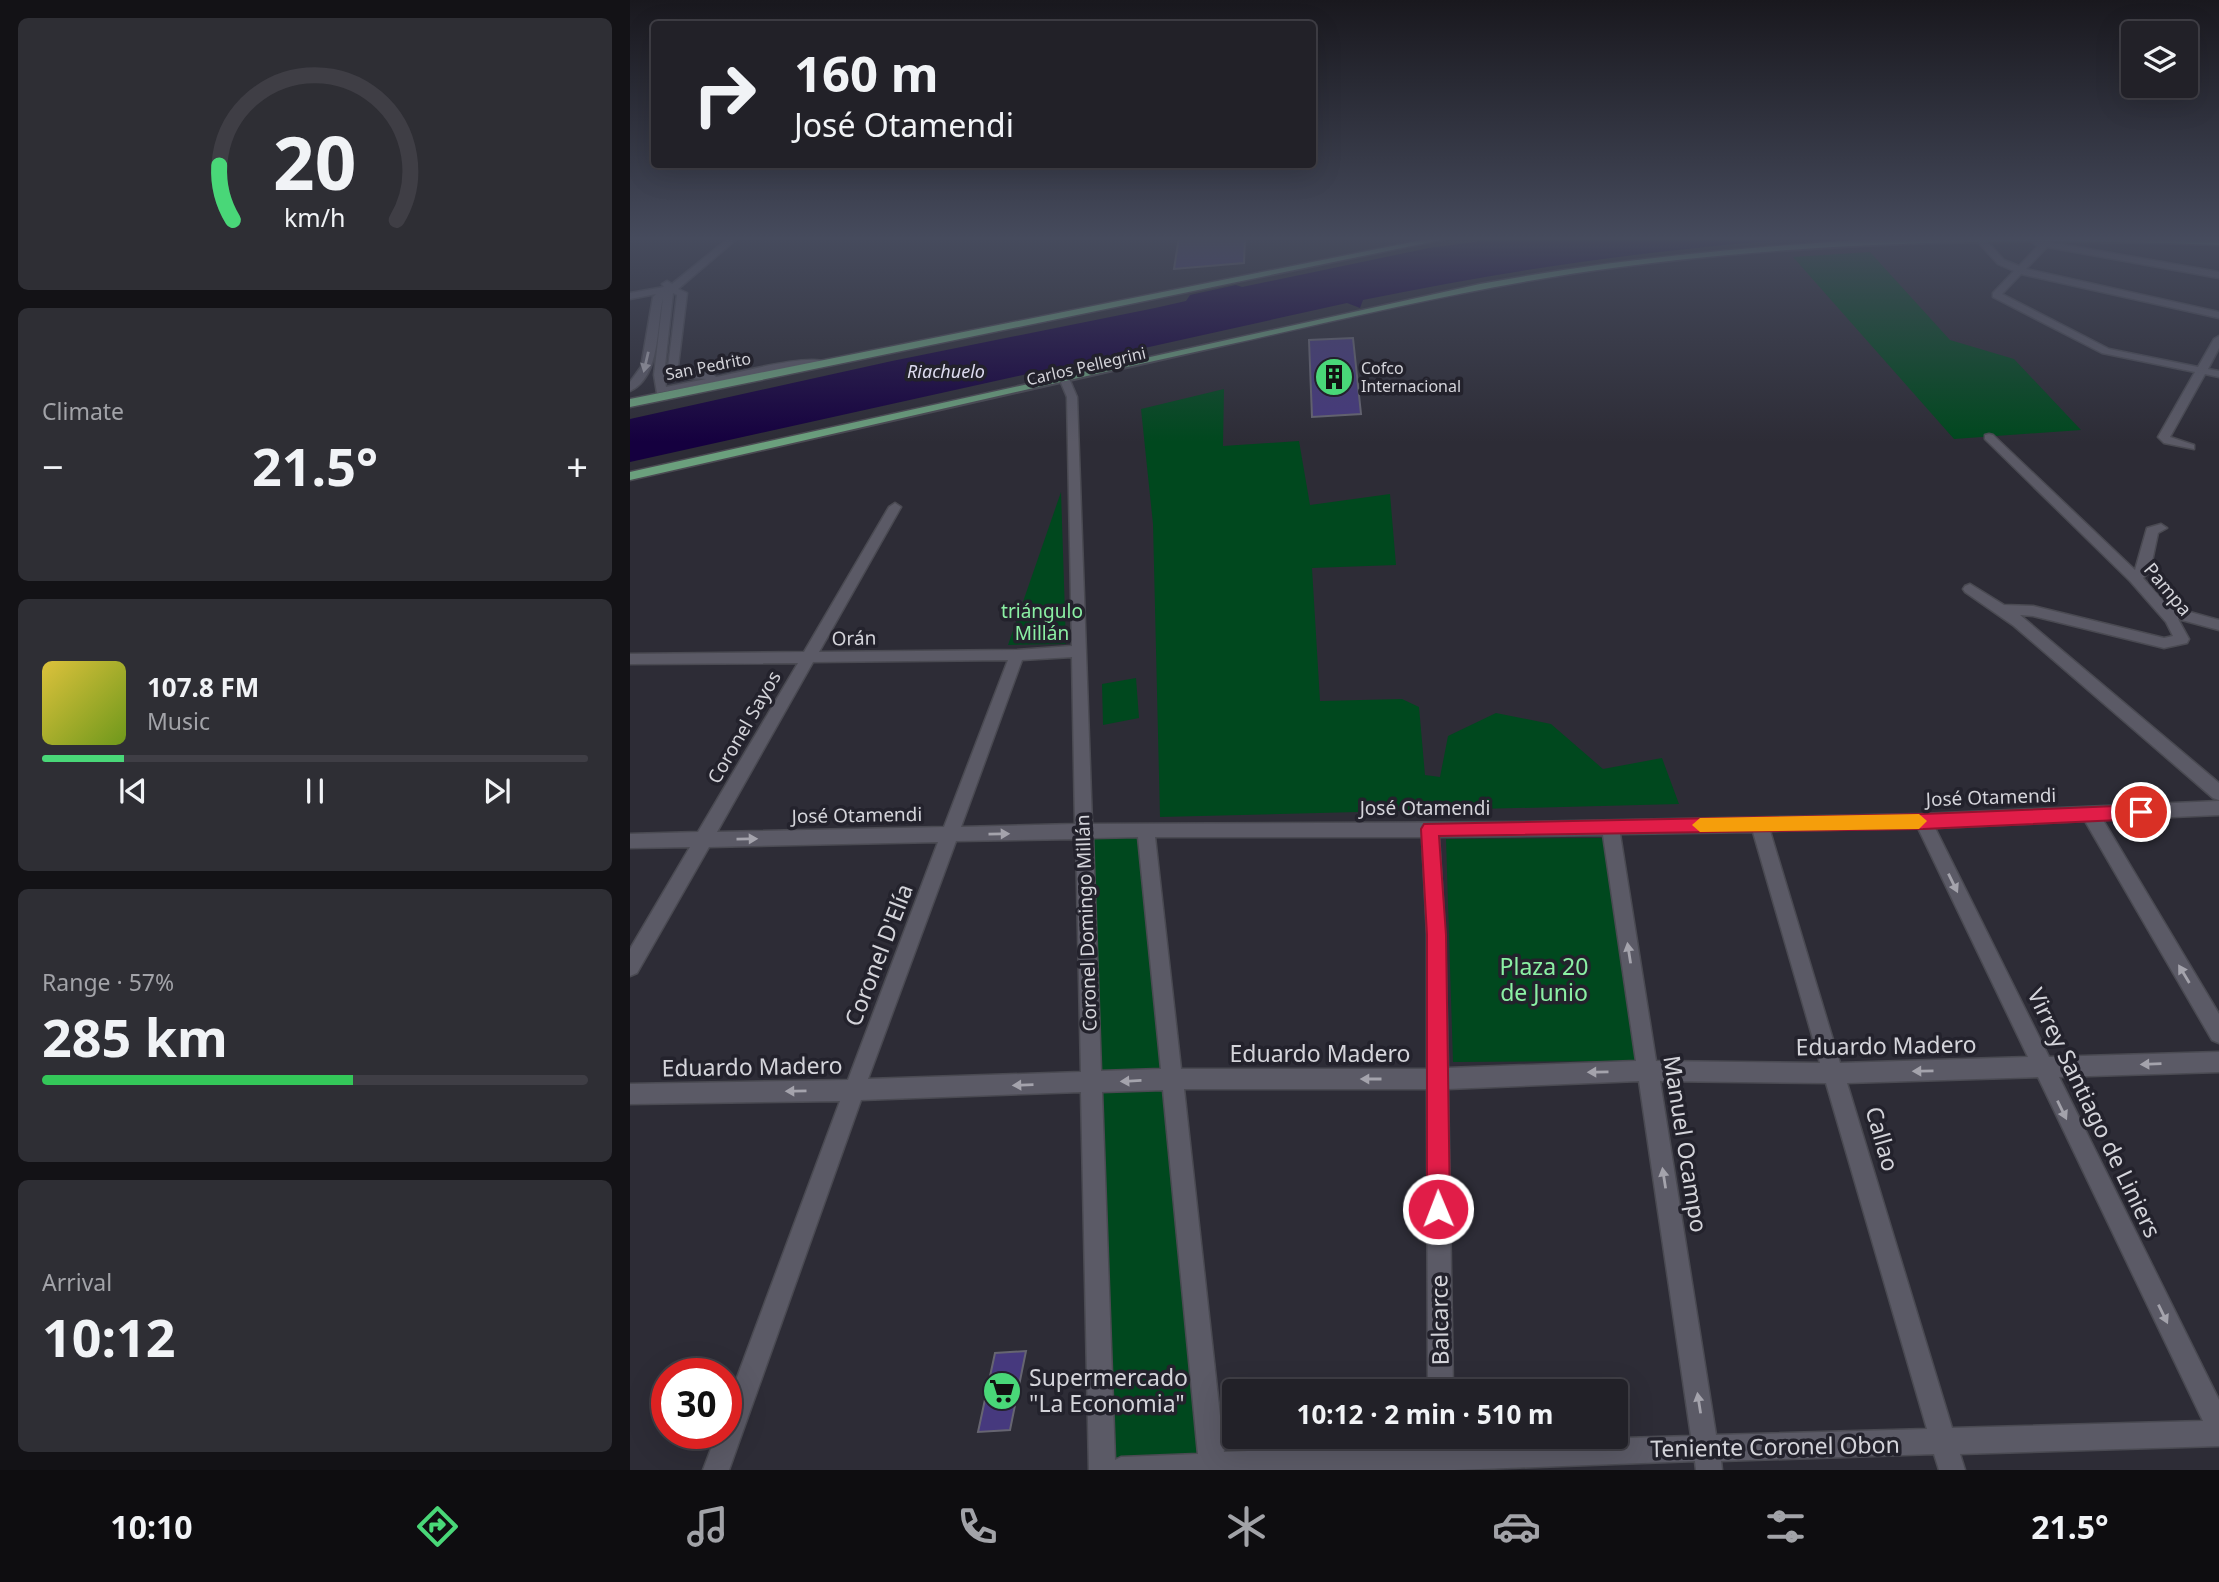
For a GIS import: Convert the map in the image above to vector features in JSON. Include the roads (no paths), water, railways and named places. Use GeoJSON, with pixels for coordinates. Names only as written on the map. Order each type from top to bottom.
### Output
{"type":"FeatureCollection","features":[{"type":"Feature","properties":{"kind":"main road"},"geometry":{"type":"LineString","coordinates":[[630,395],[1079,306]]}},
{"type":"Feature","properties":{"kind":"main road"},"geometry":{"type":"LineString","coordinates":[[630,403],[1106,306]]}},
{"type":"Feature","properties":{"kind":"main road","name":"Carlos Pellegrini"},"geometry":{"type":"LineString","coordinates":[[630,476],[1428,306]]}},
{"type":"Feature","properties":{"kind":"main road","name":"Carlos Pellegrini"},"geometry":{"type":"LineString","coordinates":[[630,485],[1066,382]]}},
{"type":"Feature","properties":{"kind":"street","name":"San Pedrito"},"geometry":{"type":"LineString","coordinates":[[630,388],[644,372],[656,306]]}},
{"type":"Feature","properties":{"kind":"street","name":"San Pedrito"},"geometry":{"type":"LineString","coordinates":[[666,306],[659,389],[665,392],[805,363],[823,363]]}},
{"type":"Feature","properties":{"kind":"street","name":"San Pedrito"},"geometry":{"type":"LineString","coordinates":[[680,306],[673,367],[683,374],[722,376]]}},
{"type":"Feature","properties":{"kind":"street"},"geometry":{"type":"LineString","coordinates":[[2017,306],[2106,351],[2219,374]]}},
{"type":"Feature","properties":{"kind":"street"},"geometry":{"type":"LineString","coordinates":[[2180,306],[2219,314]]}},
{"type":"Feature","properties":{"kind":"street"},"geometry":{"type":"LineString","coordinates":[[2190,447],[2168,441],[2164,437],[2219,339]]}},
{"type":"Feature","properties":{"kind":"street","name":"Coronel Domingo Millán"},"geometry":{"type":"LineString","coordinates":[[1066,382],[1072,397],[1102,1470]]}},
{"type":"Feature","properties":{"kind":"street","name":"Pampa"},"geometry":{"type":"LineString","coordinates":[[1989,437],[2135,578],[2164,610],[2182,639],[2164,643],[2033,611],[2002,610]]}},
{"type":"Feature","properties":{"kind":"street","name":"Coronel Sayos"},"geometry":{"type":"LineString","coordinates":[[630,967],[895,507]]}},
{"type":"Feature","properties":{"kind":"street"},"geometry":{"type":"LineString","coordinates":[[2135,578],[2143,571],[2152,531],[2161,528]]}},
{"type":"Feature","properties":{"kind":"street"},"geometry":{"type":"LineString","coordinates":[[1970,589],[2002,610],[2219,793]]}},
{"type":"Feature","properties":{"kind":"street"},"geometry":{"type":"LineString","coordinates":[[2164,610],[2219,625]]}},
{"type":"Feature","properties":{"kind":"street","name":"Orán"},"geometry":{"type":"LineString","coordinates":[[630,659],[1017,655],[1078,650]]}},
{"type":"Feature","properties":{"kind":"street","name":"Coronel D'Elía"},"geometry":{"type":"LineString","coordinates":[[716,1470],[854,1090],[1017,655]]}},
{"type":"Feature","properties":{"kind":"street","name":"José Otamendi"},"geometry":{"type":"LineString","coordinates":[[630,841],[1146,830],[1430,829],[1923,821],[2219,808]]}},
{"type":"Feature","properties":{"kind":"street"},"geometry":{"type":"LineString","coordinates":[[2090,814],[2219,1032]]}},
{"type":"Feature","properties":{"kind":"street","name":"Virrey Santiago de Liniers"},"geometry":{"type":"LineString","coordinates":[[1923,821],[2219,1427]]}},
{"type":"Feature","properties":{"kind":"street","name":"Callao"},"geometry":{"type":"LineString","coordinates":[[1759,824],[1836,1073],[1952,1470]]}},
{"type":"Feature","properties":{"kind":"street","name":"Manuel Ocampo"},"geometry":{"type":"LineString","coordinates":[[1610,826],[1708,1459]]}},
{"type":"Feature","properties":{"kind":"street","name":"Balcarce"},"geometry":{"type":"LineString","coordinates":[[1430,829],[1436,935],[1441,1379]]}},
{"type":"Feature","properties":{"kind":"street"},"geometry":{"type":"LineString","coordinates":[[1146,830],[1213,1467]]}},
{"type":"Feature","properties":{"kind":"street","name":"Eduardo Madero"},"geometry":{"type":"LineString","coordinates":[[630,1094],[854,1090],[1171,1079],[1437,1079],[1533,1073],[1648,1071],[1836,1073],[2219,1062]]}},
{"type":"Feature","properties":{"kind":"street","name":"Teniente Coronel Obon"},"geometry":{"type":"LineString","coordinates":[[1121,1470],[1442,1454],[1708,1459],[1945,1443],[2219,1433]]}},
{"type":"Feature","properties":{"kind":"water","name":"Riachuelo"},"geometry":{"type":"Polygon","coordinates":[[[1166,306],[1335,306],[630,462],[630,419],[892,361],[1166,306]]]}},
{"type":"Feature","properties":{"kind":"place","name":"Cofco Internacional"},"geometry":{"type":"Point","coordinates":[1334,377]}},
{"type":"Feature","properties":{"kind":"place","name":"Supermercado \"La Economia\""},"geometry":{"type":"Point","coordinates":[1002,1391]}},
{"type":"Feature","properties":{"kind":"park label","name":"triángulo Millán"},"geometry":{"type":"Point","coordinates":[1042,622]}},
{"type":"Feature","properties":{"kind":"park label","name":"Plaza 20 de Junio"},"geometry":{"type":"Point","coordinates":[1544,980]}}]}
